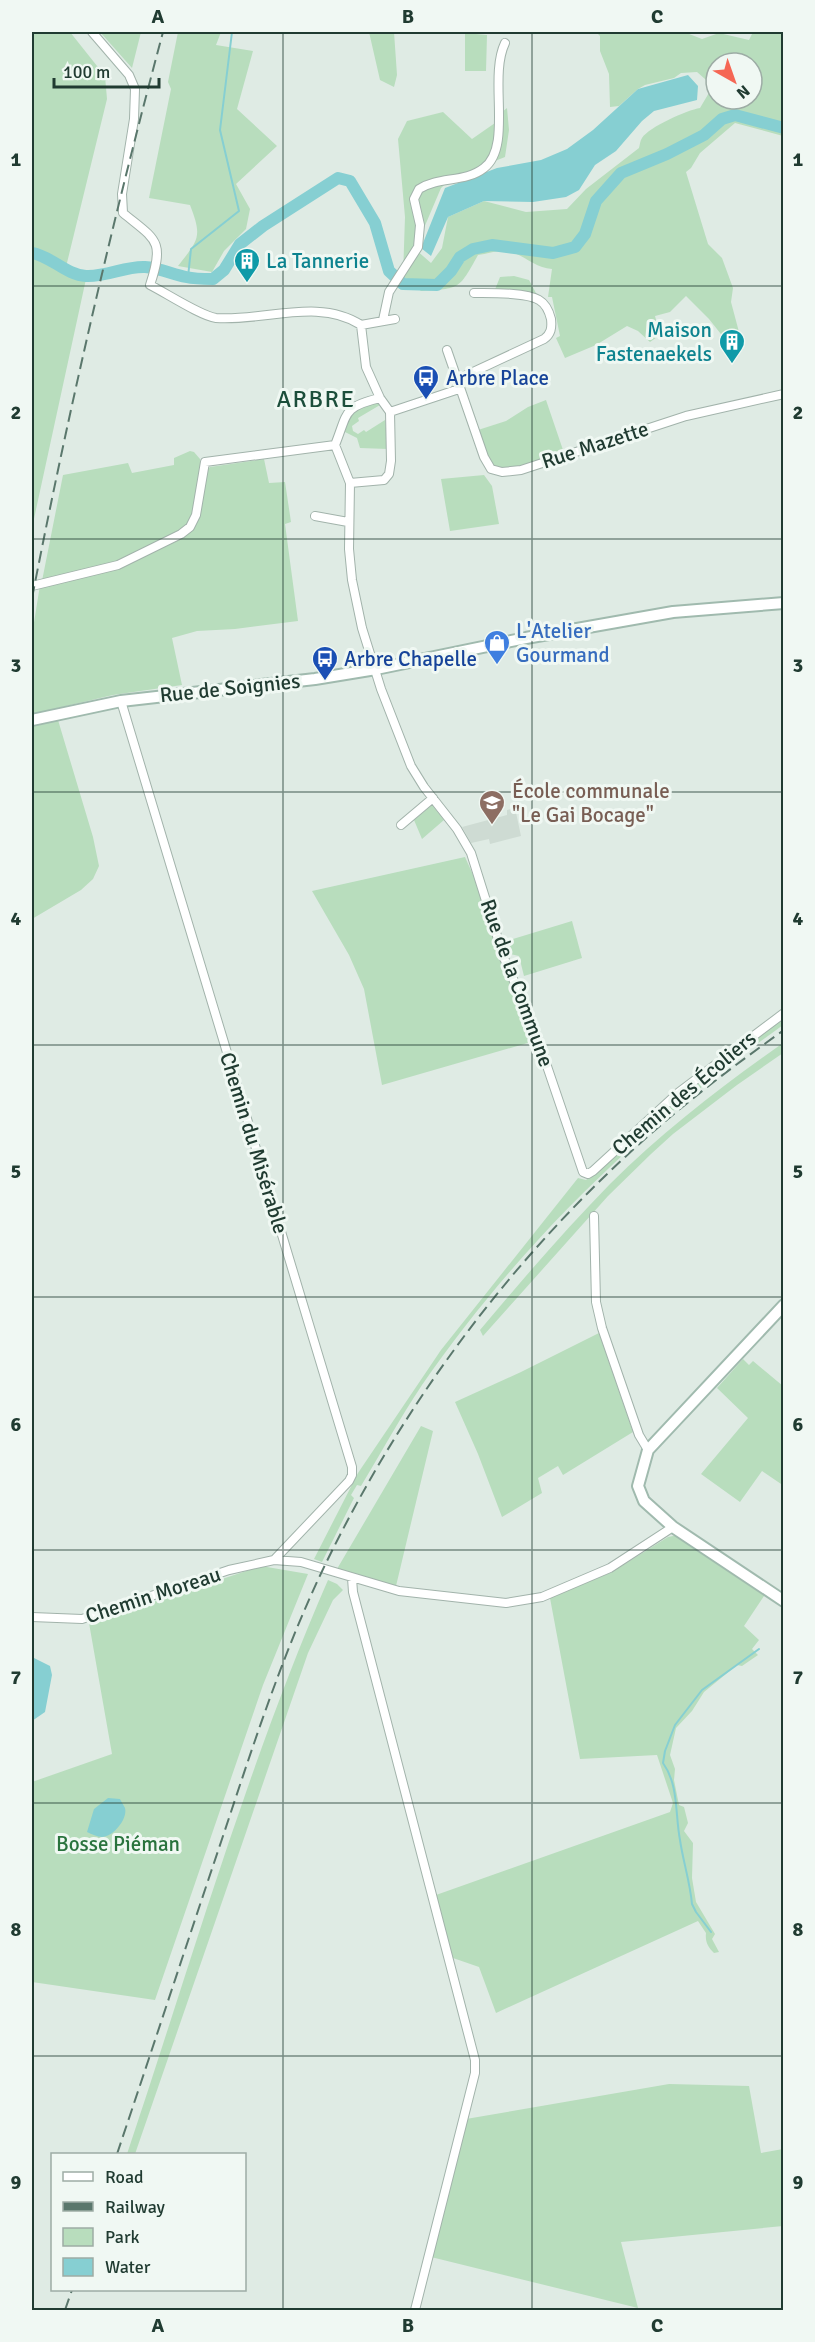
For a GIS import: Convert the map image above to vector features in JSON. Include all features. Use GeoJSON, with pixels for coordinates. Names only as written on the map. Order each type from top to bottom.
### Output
{"type":"FeatureCollection","features":[{"type":"Feature","properties":{"kind":"street"},"geometry":{"type":"LineString","coordinates":[[92,32],[129,75],[135,89],[134,119],[122,194],[123,213],[151,234],[157,243],[158,258],[150,285],[213,318],[314,312],[340,316],[361,325],[395,319]]}},
{"type":"Feature","properties":{"kind":"street"},"geometry":{"type":"LineString","coordinates":[[383,321],[386,303],[393,285],[418,246],[420,225],[414,199],[419,189],[435,182],[472,175],[484,169],[493,160],[500,124],[497,72],[500,53],[505,43]]}},
{"type":"Feature","properties":{"kind":"street"},"geometry":{"type":"LineString","coordinates":[[456,380],[544,339],[552,329],[549,312],[545,305],[534,298],[474,293]]}},
{"type":"Feature","properties":{"kind":"street"},"geometry":{"type":"LineString","coordinates":[[361,325],[364,357],[380,398],[390,412],[391,461],[388,476],[380,481],[350,483],[335,445],[348,411],[358,404],[380,398]]}},
{"type":"Feature","properties":{"kind":"street","name":"Rue Mazette"},"geometry":{"type":"LineString","coordinates":[[447,350],[484,457],[491,469],[502,472],[521,470],[686,416],[783,394]]}},
{"type":"Feature","properties":{"kind":"street"},"geometry":{"type":"LineString","coordinates":[[390,412],[459,389]]}},
{"type":"Feature","properties":{"kind":"street"},"geometry":{"type":"LineString","coordinates":[[32,586],[118,565],[181,534],[190,526],[196,515],[205,462],[335,445]]}},
{"type":"Feature","properties":{"kind":"street","name":"Rue de la Commune"},"geometry":{"type":"LineString","coordinates":[[350,483],[348,549],[356,597],[376,669],[406,757],[457,829],[471,853],[504,958],[533,1024],[577,1156],[586,1174]]}},
{"type":"Feature","properties":{"kind":"street"},"geometry":{"type":"LineString","coordinates":[[315,516],[348,522]]}},
{"type":"Feature","properties":{"kind":"street","name":"Rue de Soignies"},"geometry":{"type":"LineString","coordinates":[[32,720],[121,701],[315,679],[376,669],[526,638],[673,612],[783,603]]}},
{"type":"Feature","properties":{"kind":"street","name":"Chemin du Misérable"},"geometry":{"type":"LineString","coordinates":[[121,701],[352,1467],[349,1481],[274,1560]]}},
{"type":"Feature","properties":{"kind":"street"},"geometry":{"type":"LineString","coordinates":[[401,825],[433,798]]}},
{"type":"Feature","properties":{"kind":"street","name":"Chemin des Écoliers"},"geometry":{"type":"LineString","coordinates":[[586,1174],[593,1171],[678,1093],[783,1013]]}},
{"type":"Feature","properties":{"kind":"street"},"geometry":{"type":"LineString","coordinates":[[594,1216],[596,1302],[602,1328],[635,1424],[648,1450]]}},
{"type":"Feature","properties":{"kind":"street"},"geometry":{"type":"LineString","coordinates":[[783,1305],[648,1450],[638,1486],[644,1501],[674,1527],[783,1601]]}},
{"type":"Feature","properties":{"kind":"street","name":"Chemin Moreau"},"geometry":{"type":"LineString","coordinates":[[32,1617],[82,1619],[229,1570],[274,1560],[301,1562],[399,1591],[506,1603],[542,1597],[610,1568],[674,1527]]}},
{"type":"Feature","properties":{"kind":"street"},"geometry":{"type":"LineString","coordinates":[[352,1578],[353,1592],[475,2055],[475,2073],[415,2310]]}},
{"type":"Feature","properties":{"kind":"shaded area","name":"École communale \"Le Gai Bocage\""},"geometry":{"type":"Polygon","coordinates":[[[515,808],[521,836],[490,844],[489,839],[471,843],[462,827],[507,815],[507,810],[515,808]]]}},
{"type":"Feature","properties":{"kind":"green space"},"geometry":{"type":"Polygon","coordinates":[[[32,32],[70,32],[105,76],[107,99],[65,271],[86,279],[32,528],[32,254],[41,255],[32,253],[32,32]]]}},
{"type":"Feature","properties":{"kind":"green space"},"geometry":{"type":"Polygon","coordinates":[[[100,32],[141,32],[132,68],[100,32]]]}},
{"type":"Feature","properties":{"kind":"green space"},"geometry":{"type":"Polygon","coordinates":[[[178,32],[221,32],[216,45],[253,51],[237,109],[277,146],[236,184],[250,209],[246,229],[224,251],[212,272],[178,266],[196,238],[196,225],[190,205],[149,198],[171,89],[168,82],[178,32]]]}},
{"type":"Feature","properties":{"kind":"green space"},"geometry":{"type":"Polygon","coordinates":[[[369,32],[394,32],[397,75],[394,87],[380,80],[369,32]]]}},
{"type":"Feature","properties":{"kind":"green space"},"geometry":{"type":"Polygon","coordinates":[[[596,32],[684,32],[702,39],[719,33],[749,40],[753,32],[783,32],[783,136],[735,123],[700,153],[686,172],[708,244],[722,258],[733,288],[731,302],[739,332],[728,343],[709,319],[686,296],[670,312],[655,316],[660,335],[650,342],[638,331],[627,326],[596,345],[565,358],[556,338],[560,336],[552,297],[548,297],[552,269],[539,266],[513,252],[504,251],[478,255],[466,275],[451,288],[421,291],[403,276],[405,217],[398,139],[407,121],[443,112],[472,139],[495,123],[496,117],[507,108],[509,130],[505,157],[452,178],[441,188],[415,249],[431,263],[442,248],[448,217],[484,201],[526,212],[567,209],[586,189],[639,148],[641,139],[652,129],[686,112],[700,108],[704,101],[704,111],[764,111],[764,51],[704,51],[704,78],[697,72],[681,73],[674,78],[645,85],[619,106],[610,107],[609,74],[600,51],[600,36],[596,32]]]}},
{"type":"Feature","properties":{"kind":"green space"},"geometry":{"type":"Polygon","coordinates":[[[465,33],[487,35],[486,71],[465,71],[465,33]]]}},
{"type":"Feature","properties":{"kind":"green space"},"geometry":{"type":"Polygon","coordinates":[[[514,276],[529,280],[537,295],[494,292],[500,277],[514,276]]]}},
{"type":"Feature","properties":{"kind":"green space"},"geometry":{"type":"Polygon","coordinates":[[[546,400],[563,450],[516,467],[506,468],[491,464],[478,430],[506,421],[528,407],[546,400]]]}},
{"type":"Feature","properties":{"kind":"green space"},"geometry":{"type":"Polygon","coordinates":[[[378,403],[380,405],[358,418],[359,421],[352,426],[353,431],[358,434],[364,430],[366,432],[385,420],[388,449],[360,448],[357,438],[345,432],[348,419],[360,408],[378,403]]]}},
{"type":"Feature","properties":{"kind":"green space"},"geometry":{"type":"Polygon","coordinates":[[[190,451],[200,459],[200,471],[192,518],[182,530],[122,561],[42,581],[63,475],[128,463],[132,473],[174,465],[174,458],[190,451]]]}},
{"type":"Feature","properties":{"kind":"green space"},"geometry":{"type":"Polygon","coordinates":[[[264,459],[269,483],[285,482],[291,522],[285,524],[298,621],[197,631],[172,638],[182,685],[113,695],[32,714],[32,635],[40,585],[114,569],[190,530],[206,471],[210,467],[264,459]]]}},
{"type":"Feature","properties":{"kind":"green space"},"geometry":{"type":"Polygon","coordinates":[[[484,475],[492,486],[499,524],[450,531],[441,479],[484,475]]]}},
{"type":"Feature","properties":{"kind":"green space"},"geometry":{"type":"Polygon","coordinates":[[[58,720],[93,837],[99,866],[93,879],[81,890],[32,919],[32,726],[58,720]]]}},
{"type":"Feature","properties":{"kind":"green space"},"geometry":{"type":"Polygon","coordinates":[[[432,805],[444,820],[422,839],[414,820],[432,805]]]}},
{"type":"Feature","properties":{"kind":"green space"},"geometry":{"type":"Polygon","coordinates":[[[465,857],[489,910],[538,1040],[382,1085],[364,989],[349,955],[312,891],[465,857]]]}},
{"type":"Feature","properties":{"kind":"green space"},"geometry":{"type":"Polygon","coordinates":[[[572,921],[582,958],[524,976],[519,956],[506,953],[503,942],[572,921]]]}},
{"type":"Feature","properties":{"kind":"green space"},"geometry":{"type":"Polygon","coordinates":[[[783,1016],[783,1025],[682,1103],[587,1189],[500,1283],[422,1385],[361,1486],[357,1485],[351,1495],[354,1498],[322,1562],[314,1559],[358,1473],[441,1350],[578,1178],[586,1180],[682,1092],[783,1016]]]}},
{"type":"Feature","properties":{"kind":"green space"},"geometry":{"type":"Polygon","coordinates":[[[783,1043],[783,1053],[737,1085],[673,1134],[651,1154],[608,1196],[483,1336],[480,1330],[610,1184],[694,1109],[783,1043]]]}},
{"type":"Feature","properties":{"kind":"green space"},"geometry":{"type":"Polygon","coordinates":[[[599,1333],[633,1432],[563,1475],[558,1466],[538,1478],[542,1493],[502,1517],[455,1402],[599,1333]]]}},
{"type":"Feature","properties":{"kind":"green space"},"geometry":{"type":"Polygon","coordinates":[[[743,1359],[749,1365],[753,1361],[783,1386],[784,1486],[762,1471],[740,1502],[701,1474],[748,1418],[717,1388],[743,1359]]]}},
{"type":"Feature","properties":{"kind":"green space"},"geometry":{"type":"Polygon","coordinates":[[[421,1426],[433,1431],[396,1586],[337,1569],[421,1426]]]}},
{"type":"Feature","properties":{"kind":"green space"},"geometry":{"type":"Polygon","coordinates":[[[673,1536],[681,1536],[766,1593],[744,1626],[759,1640],[752,1649],[758,1655],[742,1666],[737,1665],[704,1692],[692,1711],[676,1728],[670,1755],[675,1769],[674,1780],[679,1805],[684,1807],[688,1823],[684,1831],[693,1843],[692,1878],[696,1902],[715,1934],[712,1939],[719,1952],[714,1953],[709,1946],[706,1933],[698,1921],[496,2013],[479,1967],[453,1958],[436,1895],[670,1812],[673,1803],[657,1755],[580,1759],[550,1598],[612,1572],[673,1536]]]}},
{"type":"Feature","properties":{"kind":"green space","name":"Bosse Piéman"},"geometry":{"type":"Polygon","coordinates":[[[261,1566],[308,1574],[263,1685],[155,2000],[32,1982],[32,1782],[112,1754],[89,1623],[261,1566]]]}},
{"type":"Feature","properties":{"kind":"green space"},"geometry":{"type":"Polygon","coordinates":[[[328,1580],[337,1584],[343,1590],[333,1600],[308,1653],[135,2153],[127,2153],[221,1865],[271,1721],[328,1580]]]}},
{"type":"Feature","properties":{"kind":"green space"},"geometry":{"type":"Polygon","coordinates":[[[669,2084],[749,2086],[761,2153],[783,2149],[783,2226],[621,2242],[638,2308],[431,2257],[466,2119],[669,2084]]]}},
{"type":"Feature","properties":{"kind":"water"},"geometry":{"type":"Polygon","coordinates":[[[688,75],[698,86],[697,100],[654,111],[642,121],[616,151],[595,165],[579,190],[566,197],[533,202],[484,201],[448,217],[431,256],[421,248],[445,188],[497,168],[541,160],[567,149],[593,130],[638,89],[688,75]]]}},
{"type":"Feature","properties":{"kind":"water"},"geometry":{"type":"Polygon","coordinates":[[[32,1657],[50,1666],[52,1675],[45,1712],[32,1721],[32,1657]]]}},
{"type":"Feature","properties":{"kind":"water"},"geometry":{"type":"Polygon","coordinates":[[[108,1798],[120,1799],[125,1808],[122,1822],[115,1831],[106,1836],[102,1837],[87,1832],[94,1809],[108,1798]]]}},
{"type":"Feature","properties":{"kind":"waterway"},"geometry":{"type":"LineString","coordinates":[[188,277],[191,249],[239,211],[220,130],[232,32]]}},
{"type":"Feature","properties":{"kind":"waterway"},"geometry":{"type":"LineString","coordinates":[[32,253],[79,275],[101,275],[145,267],[189,278],[213,279],[224,270],[240,244],[263,226],[338,178],[350,181],[375,223],[389,271],[403,284],[437,285],[451,271],[460,257],[473,249],[492,245],[553,253],[575,247],[585,234],[596,201],[621,173],[667,154],[704,135],[722,119],[735,115],[784,128]]}},
{"type":"Feature","properties":{"kind":"waterway"},"geometry":{"type":"LineString","coordinates":[[711,1932],[692,1904],[680,1840],[674,1790],[663,1763],[665,1751],[675,1725],[702,1690],[759,1649]]}},
{"type":"Feature","properties":{"kind":"railway"},"geometry":{"type":"LineString","coordinates":[[32,598],[93,314],[163,32]]}},
{"type":"Feature","properties":{"kind":"railway"},"geometry":{"type":"LineString","coordinates":[[117,2153],[281,1667],[325,1565],[389,1447],[464,1336],[550,1232],[646,1138],[714,1082],[784,1030]]}},
{"type":"Feature","properties":{"kind":"railway"},"geometry":{"type":"LineString","coordinates":[[65,2310],[72,2291]]}},
{"type":"Feature","properties":{"kind":"place","name":"La Tannerie"},"geometry":{"type":"Point","coordinates":[247,284]}},
{"type":"Feature","properties":{"kind":"place","name":"Maison Fastenaekels"},"geometry":{"type":"Point","coordinates":[732,365]}},
{"type":"Feature","properties":{"kind":"place","name":"Arbre Place"},"geometry":{"type":"Point","coordinates":[426,401]}},
{"type":"Feature","properties":{"kind":"place","name":"L'Atelier Gourmand"},"geometry":{"type":"Point","coordinates":[497,666]}},
{"type":"Feature","properties":{"kind":"place","name":"Arbre Chapelle"},"geometry":{"type":"Point","coordinates":[325,682]}},
{"type":"Feature","properties":{"kind":"place","name":"École communale \"Le Gai Bocage\""},"geometry":{"type":"Point","coordinates":[492,826]}},
{"type":"Feature","properties":{"kind":"district","name":"ARBRE"},"geometry":{"type":"Point","coordinates":[316,399]}}]}
